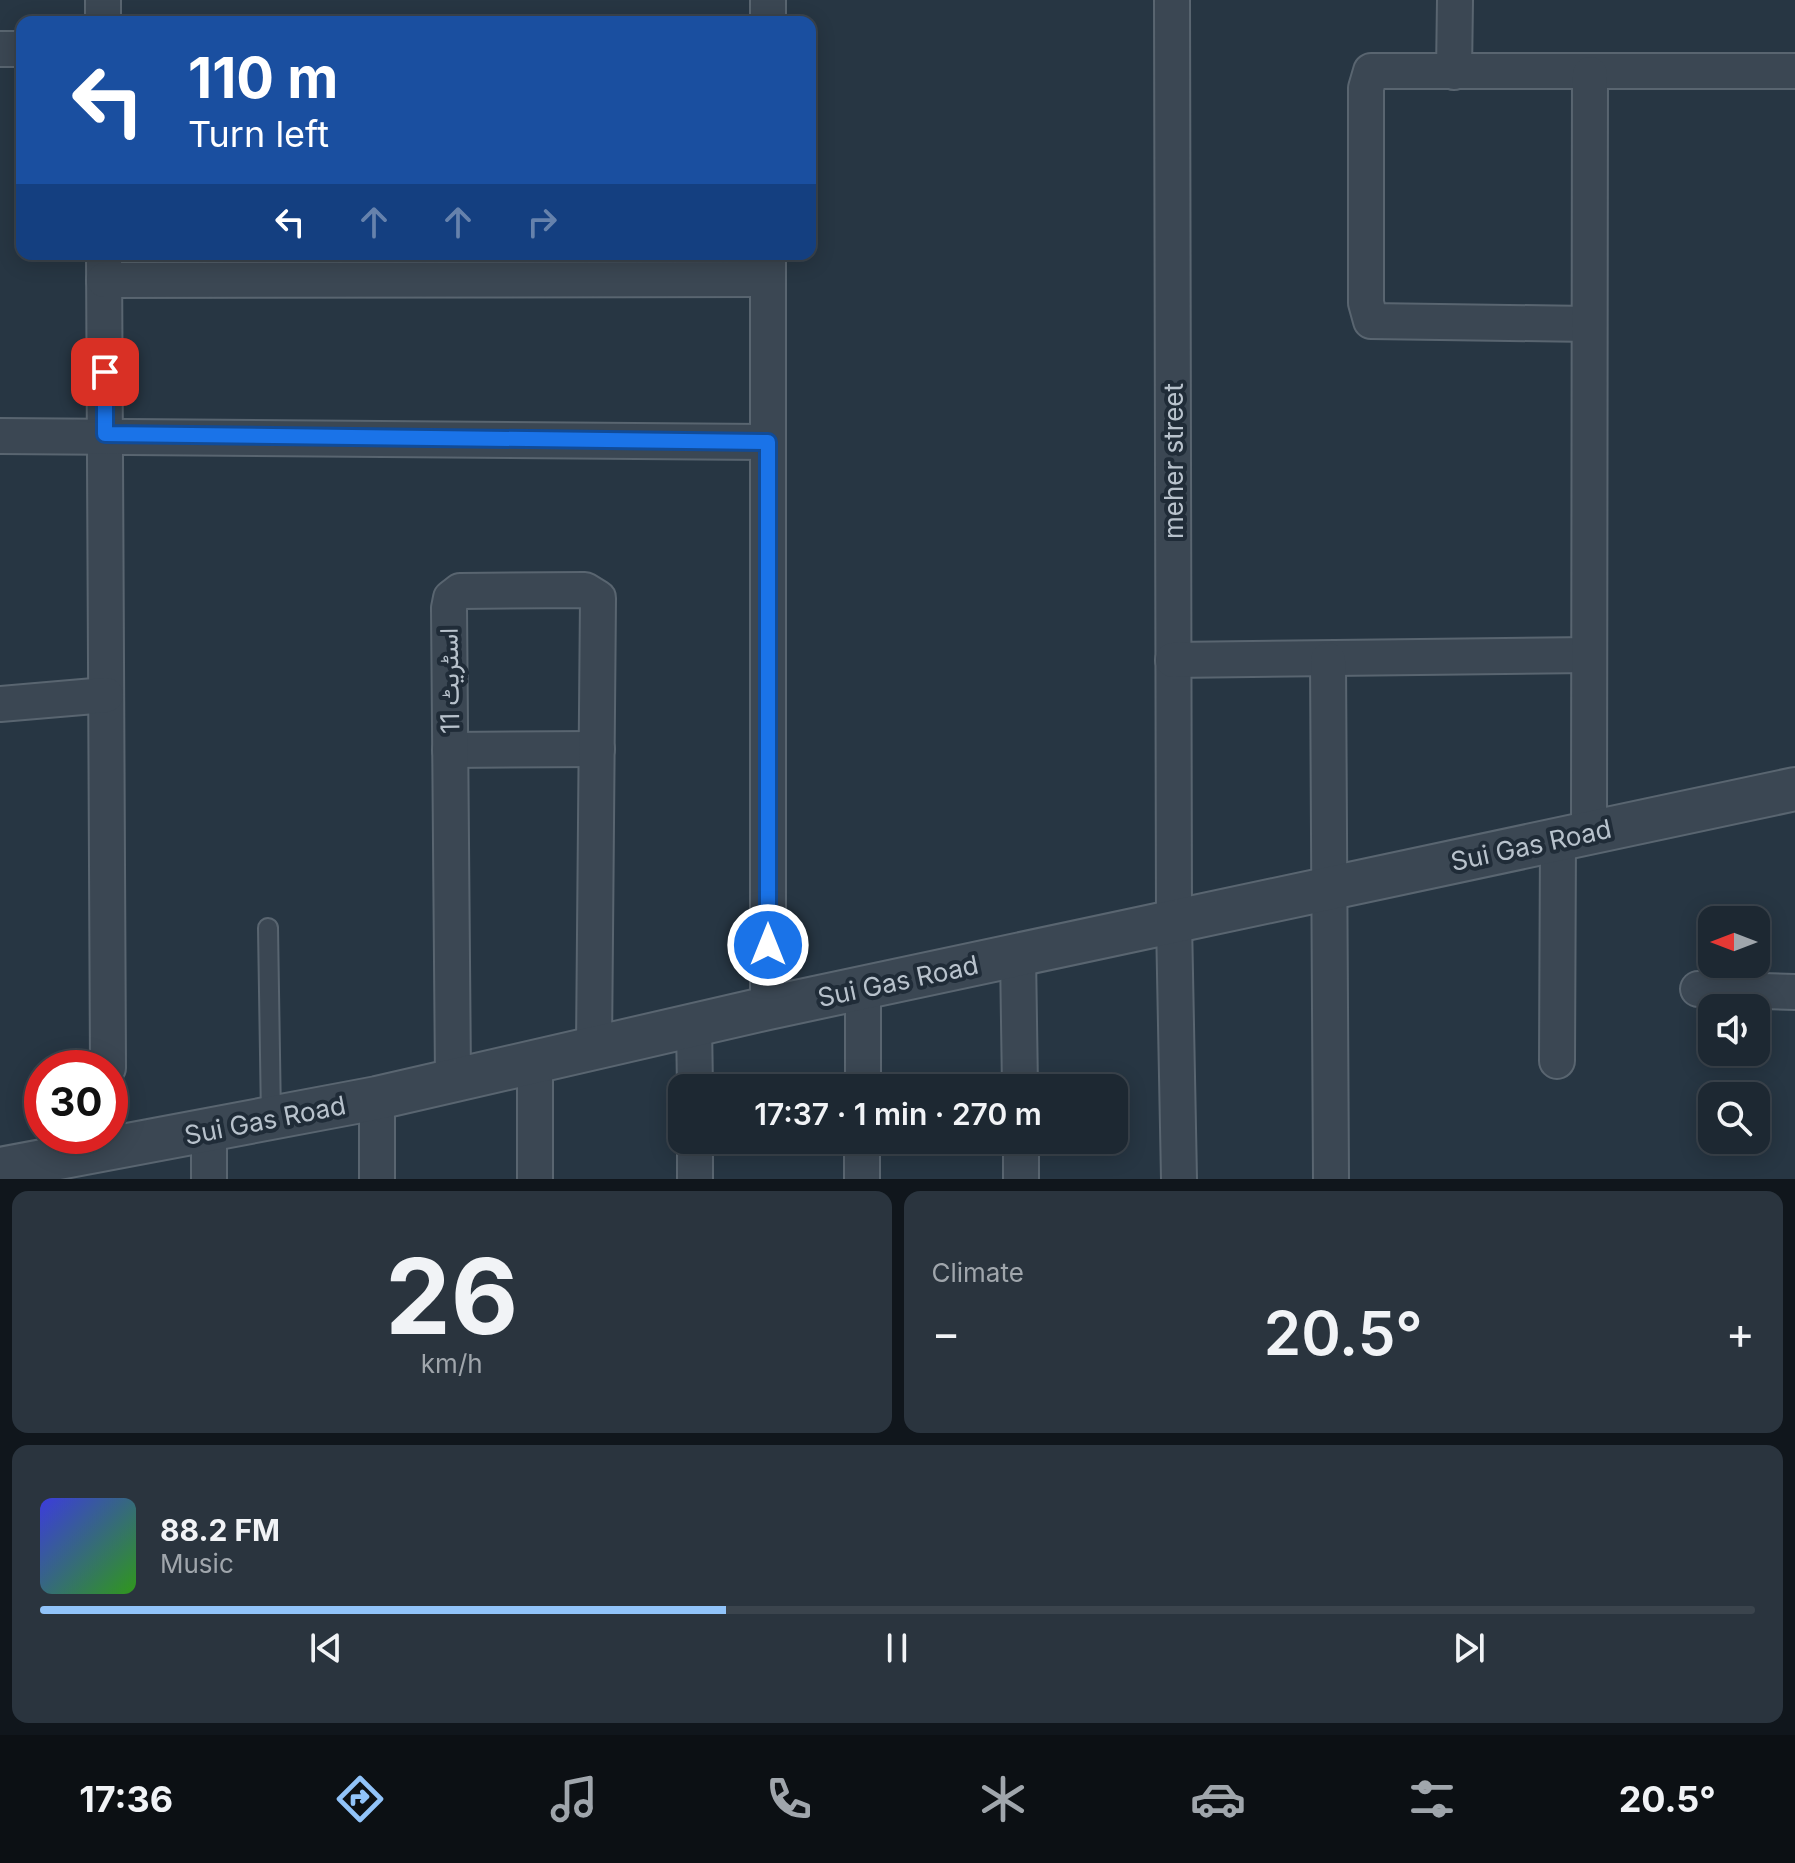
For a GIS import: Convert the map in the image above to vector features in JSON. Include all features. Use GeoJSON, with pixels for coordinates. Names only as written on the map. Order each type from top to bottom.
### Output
{"type":"FeatureCollection","features":[{"type":"Feature","properties":{"kind":"street","name":"meher street"},"geometry":{"type":"LineString","coordinates":[[1172,0],[1174,922],[1179,1179]]}},
{"type":"Feature","properties":{"kind":"street"},"geometry":{"type":"LineString","coordinates":[[1454,72],[1455,0]]}},
{"type":"Feature","properties":{"kind":"street"},"geometry":{"type":"LineString","coordinates":[[1589,324],[1371,321],[1366,303],[1366,88],[1371,71],[1590,74],[1795,71]]}},
{"type":"Feature","properties":{"kind":"street"},"geometry":{"type":"LineString","coordinates":[[1557,1061],[1589,655],[1590,74]]}},
{"type":"Feature","properties":{"kind":"street"},"geometry":{"type":"LineString","coordinates":[[108,1050],[104,267],[768,266],[768,1008]]}},
{"type":"Feature","properties":{"kind":"street"},"geometry":{"type":"LineString","coordinates":[[0,436],[105,434],[768,442]]}},
{"type":"Feature","properties":{"kind":"street","name":"اسٹریٹ 11"},"geometry":{"type":"LineString","coordinates":[[453,1078],[451,598],[460,591],[585,590],[598,598],[594,1047]]}},
{"type":"Feature","properties":{"kind":"street"},"geometry":{"type":"LineString","coordinates":[[1173,660],[1589,655]]}},
{"type":"Feature","properties":{"kind":"street"},"geometry":{"type":"LineString","coordinates":[[1328,660],[1331,1179]]}},
{"type":"Feature","properties":{"kind":"street"},"geometry":{"type":"LineString","coordinates":[[0,704],[106,695]]}},
{"type":"Feature","properties":{"kind":"street"},"geometry":{"type":"LineString","coordinates":[[450,750],[597,749]]}},
{"type":"Feature","properties":{"kind":"street","name":"Sui Gas Road"},"geometry":{"type":"LineString","coordinates":[[128,1140],[209,1131],[377,1098],[453,1078],[768,1008],[1795,789]]}},
{"type":"Feature","properties":{"kind":"street"},"geometry":{"type":"LineString","coordinates":[[1018,955],[1020,1074]]}},
{"type":"Feature","properties":{"kind":"street"},"geometry":{"type":"LineString","coordinates":[[863,988],[863,1074]]}},
{"type":"Feature","properties":{"kind":"street"},"geometry":{"type":"LineString","coordinates":[[1698,989],[1795,992]]}},
{"type":"Feature","properties":{"kind":"street"},"geometry":{"type":"LineString","coordinates":[[694,1025],[695,1074]]}},
{"type":"Feature","properties":{"kind":"street"},"geometry":{"type":"LineString","coordinates":[[535,1060],[535,1179]]}},
{"type":"Feature","properties":{"kind":"street"},"geometry":{"type":"LineString","coordinates":[[377,1098],[377,1179]]}},
{"type":"Feature","properties":{"kind":"street"},"geometry":{"type":"LineString","coordinates":[[209,1131],[209,1179]]}},
{"type":"Feature","properties":{"kind":"street","name":"Sui Gas Road"},"geometry":{"type":"LineString","coordinates":[[0,1169],[60,1154]]}},
{"type":"Feature","properties":{"kind":"street"},"geometry":{"type":"LineString","coordinates":[[695,1154],[695,1179]]}},
{"type":"Feature","properties":{"kind":"street"},"geometry":{"type":"LineString","coordinates":[[862,1154],[862,1179]]}},
{"type":"Feature","properties":{"kind":"street"},"geometry":{"type":"LineString","coordinates":[[1021,1154],[1021,1179]]}},
{"type":"Feature","properties":{"kind":"lane"},"geometry":{"type":"LineString","coordinates":[[268,928],[271,1117]]}},
{"type":"Feature","properties":{"kind":"route"},"geometry":{"type":"LineString","coordinates":[[105,372],[105,434],[768,442],[768,945]]}}]}
